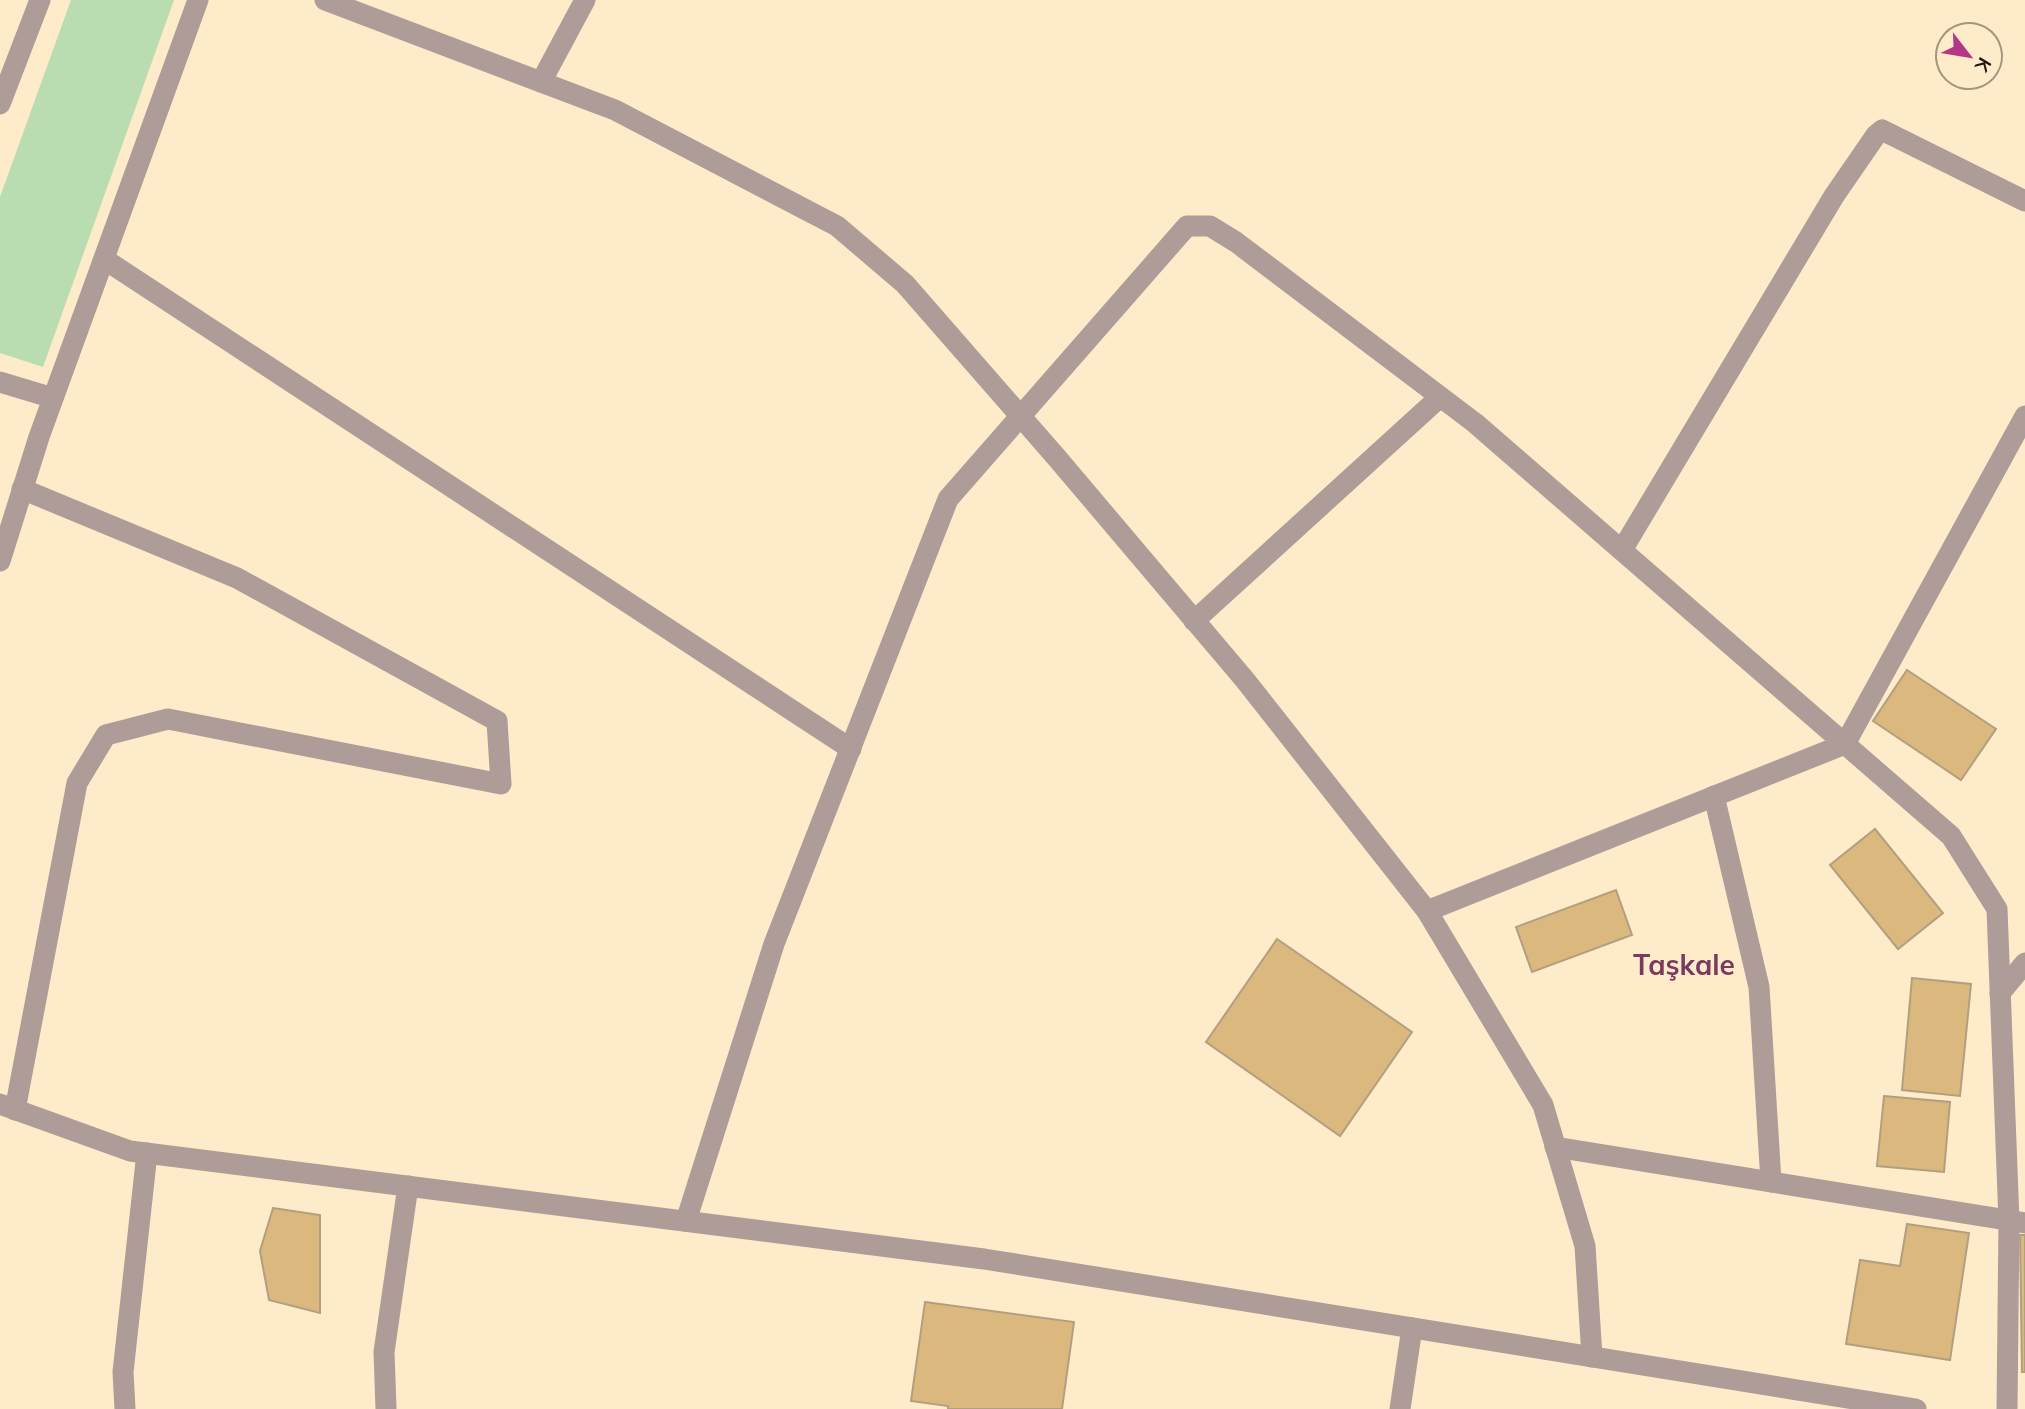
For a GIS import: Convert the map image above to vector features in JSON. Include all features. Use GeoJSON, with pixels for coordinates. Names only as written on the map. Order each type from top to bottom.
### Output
{"type":"FeatureCollection","features":[{"type":"Feature","properties":{"kind":"street"},"geometry":{"type":"LineString","coordinates":[[0,104],[40,0]]}},
{"type":"Feature","properties":{"kind":"street"},"geometry":{"type":"LineString","coordinates":[[0,561],[53,398],[198,0]]}},
{"type":"Feature","properties":{"kind":"street"},"geometry":{"type":"LineString","coordinates":[[325,0],[615,110],[837,226],[905,284],[1245,680],[1427,911],[1543,1105],[1586,1246],[1592,1357]]}},
{"type":"Feature","properties":{"kind":"street"},"geometry":{"type":"LineString","coordinates":[[541,82],[585,0]]}},
{"type":"Feature","properties":{"kind":"street"},"geometry":{"type":"LineString","coordinates":[[1622,550],[1834,197],[1882,130],[2025,201]]}},
{"type":"Feature","properties":{"kind":"street"},"geometry":{"type":"LineString","coordinates":[[686,1221],[774,944],[948,499],[1187,226],[1210,226],[1236,242],[1475,423],[1951,836],[1997,909],[2000,993],[2017,1222],[2007,1409]]}},
{"type":"Feature","properties":{"kind":"street"},"geometry":{"type":"LineString","coordinates":[[104,259],[851,749]]}},
{"type":"Feature","properties":{"kind":"street"},"geometry":{"type":"LineString","coordinates":[[0,382],[53,398]]}},
{"type":"Feature","properties":{"kind":"street"},"geometry":{"type":"LineString","coordinates":[[1194,621],[1440,397]]}},
{"type":"Feature","properties":{"kind":"street"},"geometry":{"type":"LineString","coordinates":[[1427,911],[1845,744],[2025,416]]}},
{"type":"Feature","properties":{"kind":"street"},"geometry":{"type":"LineString","coordinates":[[22,489],[237,578],[497,721],[501,784],[168,719],[106,735],[77,783],[8,1107],[130,1151],[984,1259],[1916,1409]]}},
{"type":"Feature","properties":{"kind":"street"},"geometry":{"type":"LineString","coordinates":[[1714,796],[1759,987],[1771,1182]]}},
{"type":"Feature","properties":{"kind":"street"},"geometry":{"type":"LineString","coordinates":[[2000,993],[2025,963]]}},
{"type":"Feature","properties":{"kind":"street"},"geometry":{"type":"LineString","coordinates":[[1555,1147],[2017,1222]]}},
{"type":"Feature","properties":{"kind":"street"},"geometry":{"type":"LineString","coordinates":[[125,1409],[123,1372],[147,1153]]}},
{"type":"Feature","properties":{"kind":"street"},"geometry":{"type":"LineString","coordinates":[[386,1409],[384,1352],[408,1186]]}},
{"type":"Feature","properties":{"kind":"street"},"geometry":{"type":"LineString","coordinates":[[1400,1409],[1412,1328]]}},
{"type":"Feature","properties":{"kind":"green space"},"geometry":{"type":"Polygon","coordinates":[[[71,0],[174,0],[43,367],[0,353],[0,197],[71,0]]]}},
{"type":"Feature","properties":{"kind":"building"},"geometry":{"type":"Polygon","coordinates":[[[1907,670],[1996,729],[1961,780],[1873,721],[1907,670]]]}},
{"type":"Feature","properties":{"kind":"building"},"geometry":{"type":"Polygon","coordinates":[[[1875,829],[1943,913],[1898,949],[1830,865],[1875,829]]]}},
{"type":"Feature","properties":{"kind":"building"},"geometry":{"type":"Polygon","coordinates":[[[1616,890],[1632,935],[1532,972],[1516,927],[1616,890]]]}},
{"type":"Feature","properties":{"kind":"building"},"geometry":{"type":"Polygon","coordinates":[[[1277,939],[1412,1032],[1340,1136],[1206,1042],[1277,939]]]}},
{"type":"Feature","properties":{"kind":"building"},"geometry":{"type":"Polygon","coordinates":[[[1912,978],[1971,984],[1960,1096],[1902,1090],[1912,978]]]}},
{"type":"Feature","properties":{"kind":"building"},"geometry":{"type":"Polygon","coordinates":[[[1884,1096],[1950,1102],[1944,1172],[1877,1166],[1884,1096]]]}},
{"type":"Feature","properties":{"kind":"building"},"geometry":{"type":"Polygon","coordinates":[[[273,1208],[320,1215],[320,1313],[269,1300],[260,1251],[273,1208]]]}},
{"type":"Feature","properties":{"kind":"building"},"geometry":{"type":"Polygon","coordinates":[[[1907,1224],[1969,1233],[1950,1360],[1846,1344],[1860,1260],[1900,1266],[1907,1224]]]}},
{"type":"Feature","properties":{"kind":"building"},"geometry":{"type":"Polygon","coordinates":[[[2020,1235],[2025,1235],[2025,1372],[2022,1372],[2020,1235]]]}},
{"type":"Feature","properties":{"kind":"building"},"geometry":{"type":"Polygon","coordinates":[[[925,1302],[1074,1322],[1062,1409],[948,1409],[948,1406],[911,1401],[925,1302]]]}},
{"type":"Feature","properties":{"kind":"district","name":"Taşkale"},"geometry":{"type":"Point","coordinates":[1684,964]}}]}
